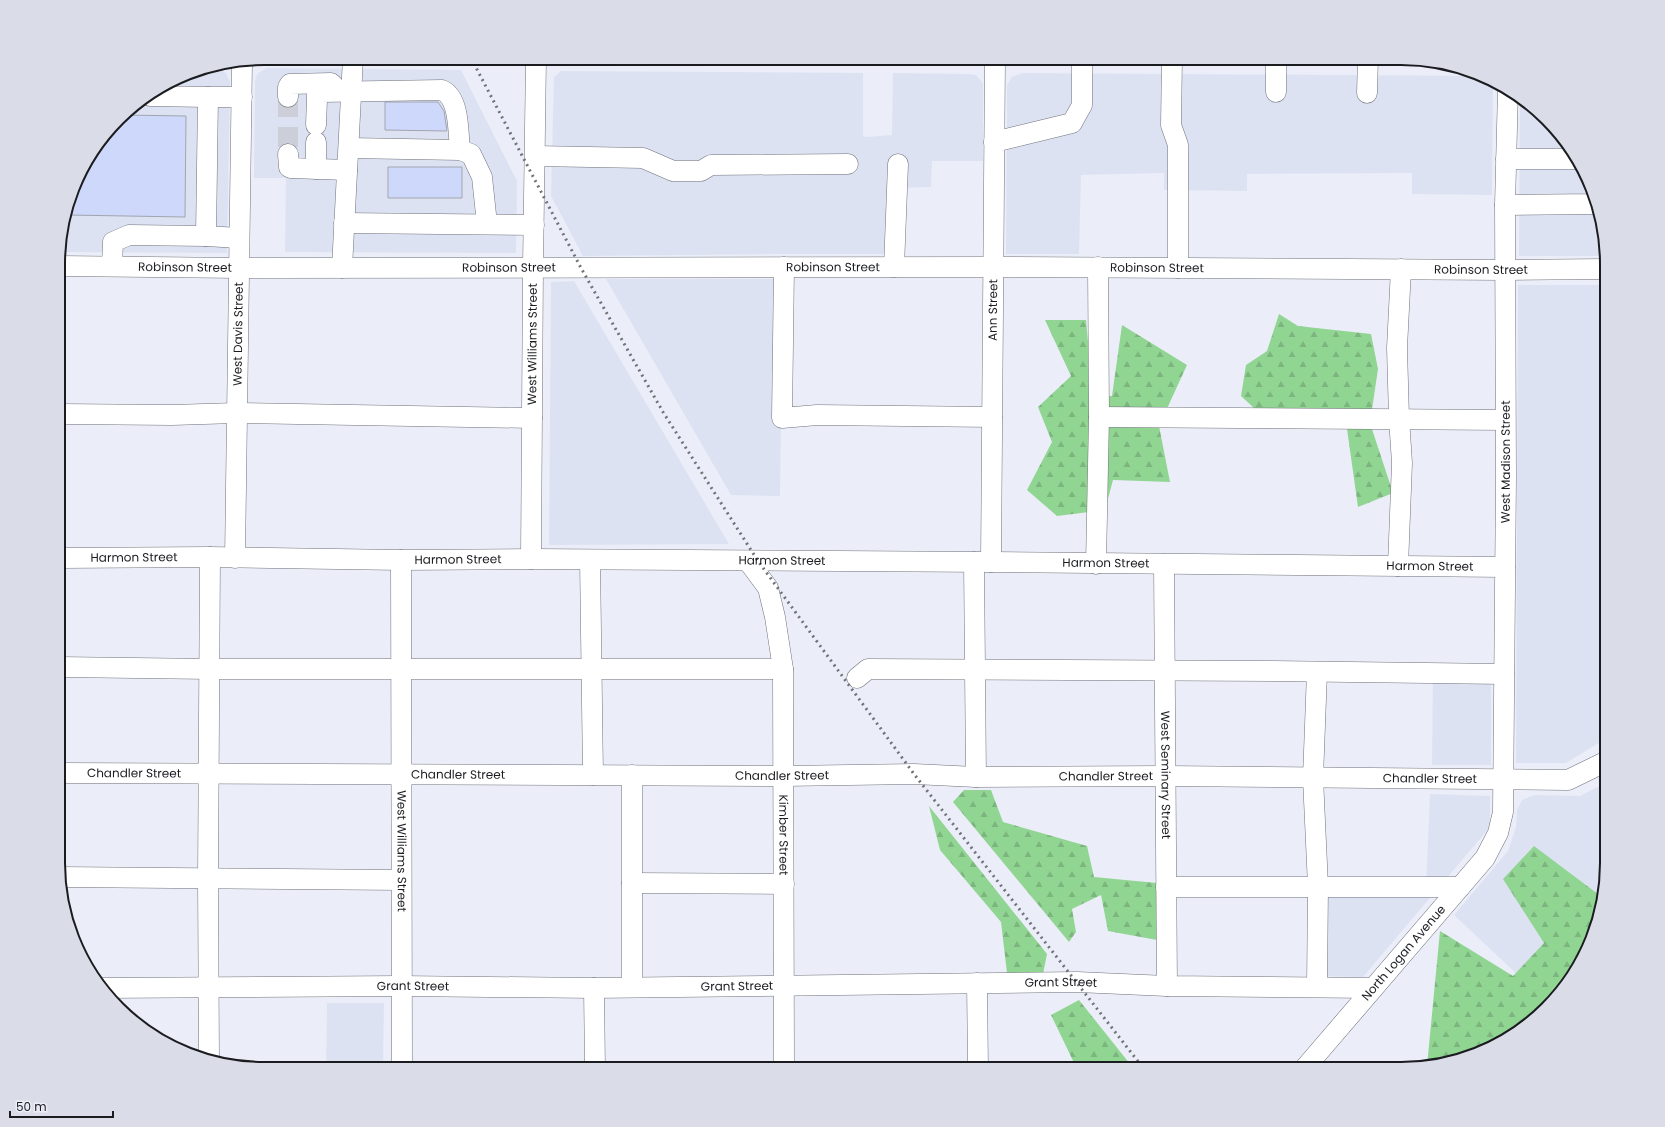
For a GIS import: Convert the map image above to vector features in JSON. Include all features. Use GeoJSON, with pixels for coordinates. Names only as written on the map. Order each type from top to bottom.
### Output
{"type":"FeatureCollection","features":[{"type":"Feature","properties":{"kind":"street"},"geometry":{"type":"LineString","coordinates":[[342,268],[349,148],[344,91],[351,65]]}},
{"type":"Feature","properties":{"kind":"street","name":"West Williams Street"},"geometry":{"type":"LineString","coordinates":[[531,559],[536,65]]}},
{"type":"Feature","properties":{"kind":"street","name":"Ann Street"},"geometry":{"type":"LineString","coordinates":[[976,777],[976,668],[992,417],[995,65]]}},
{"type":"Feature","properties":{"kind":"street"},"geometry":{"type":"LineString","coordinates":[[994,142],[1072,123],[1082,105],[1082,65]]}},
{"type":"Feature","properties":{"kind":"street"},"geometry":{"type":"LineString","coordinates":[[1172,65],[1171,125],[1178,145],[1178,268]]}},
{"type":"Feature","properties":{"kind":"street"},"geometry":{"type":"LineString","coordinates":[[1276,65],[1276,92]]}},
{"type":"Feature","properties":{"kind":"street"},"geometry":{"type":"LineString","coordinates":[[1367,93],[1368,65]]}},
{"type":"Feature","properties":{"kind":"street","name":"West Davis Street"},"geometry":{"type":"LineString","coordinates":[[235,558],[242,66]]}},
{"type":"Feature","properties":{"kind":"street"},"geometry":{"type":"LineString","coordinates":[[288,97],[288,87],[290,84],[331,83],[344,91]]}},
{"type":"Feature","properties":{"kind":"street"},"geometry":{"type":"LineString","coordinates":[[316,169],[317,94],[321,92],[442,90],[448,93],[453,102],[458,121],[460,150]]}},
{"type":"Feature","properties":{"kind":"street"},"geometry":{"type":"LineString","coordinates":[[158,96],[242,97]]}},
{"type":"Feature","properties":{"kind":"street"},"geometry":{"type":"LineString","coordinates":[[206,236],[208,97]]}},
{"type":"Feature","properties":{"kind":"street","name":"West Madison Street"},"geometry":{"type":"LineString","coordinates":[[1498,833],[1503,812],[1504,780],[1506,477],[1505,204],[1508,97]]}},
{"type":"Feature","properties":{"kind":"street"},"geometry":{"type":"LineString","coordinates":[[349,148],[460,150],[471,154],[482,177],[487,224]]}},
{"type":"Feature","properties":{"kind":"street"},"geometry":{"type":"LineString","coordinates":[[535,156],[643,158],[672,171],[700,171],[711,165],[848,164]]}},
{"type":"Feature","properties":{"kind":"street"},"geometry":{"type":"LineString","coordinates":[[1506,159],[1569,159]]}},
{"type":"Feature","properties":{"kind":"street"},"geometry":{"type":"LineString","coordinates":[[290,161],[316,169],[347,170]]}},
{"type":"Feature","properties":{"kind":"street"},"geometry":{"type":"LineString","coordinates":[[894,267],[898,164]]}},
{"type":"Feature","properties":{"kind":"street"},"geometry":{"type":"LineString","coordinates":[[1505,204],[1590,204]]}},
{"type":"Feature","properties":{"kind":"street"},"geometry":{"type":"LineString","coordinates":[[344,223],[534,225]]}},
{"type":"Feature","properties":{"kind":"street"},"geometry":{"type":"LineString","coordinates":[[112,266],[114,242],[129,236],[206,236],[239,238]]}},
{"type":"Feature","properties":{"kind":"street","name":"Robinson Street"},"geometry":{"type":"LineString","coordinates":[[65,266],[240,268],[1098,267],[1505,270],[1600,269]]}},
{"type":"Feature","properties":{"kind":"street"},"geometry":{"type":"LineString","coordinates":[[1096,564],[1099,417],[1098,267]]}},
{"type":"Feature","properties":{"kind":"street"},"geometry":{"type":"LineString","coordinates":[[784,268],[782,418],[817,415],[992,417]]}},
{"type":"Feature","properties":{"kind":"street"},"geometry":{"type":"LineString","coordinates":[[1398,566],[1402,463],[1397,348],[1401,269]]}},
{"type":"Feature","properties":{"kind":"street"},"geometry":{"type":"LineString","coordinates":[[65,414],[172,415],[236,413],[532,418]]}},
{"type":"Feature","properties":{"kind":"street"},"geometry":{"type":"LineString","coordinates":[[1099,417],[1399,418],[1505,420]]}},
{"type":"Feature","properties":{"kind":"street"},"geometry":{"type":"LineString","coordinates":[[209,1054],[208,879],[210,773],[210,557]]}},
{"type":"Feature","properties":{"kind":"street","name":"Harmon Street"},"geometry":{"type":"LineString","coordinates":[[65,558],[210,557],[401,560],[531,559],[1505,567]]}},
{"type":"Feature","properties":{"kind":"street","name":"West Williams Street"},"geometry":{"type":"LineString","coordinates":[[401,560],[400,774],[402,1062]]}},
{"type":"Feature","properties":{"kind":"street"},"geometry":{"type":"LineString","coordinates":[[590,560],[593,775]]}},
{"type":"Feature","properties":{"kind":"street","name":"Kimber Street"},"geometry":{"type":"LineString","coordinates":[[748,561],[768,588],[775,617],[783,669],[784,1062]]}},
{"type":"Feature","properties":{"kind":"street","name":"West Seminary Street"},"geometry":{"type":"LineString","coordinates":[[1164,564],[1166,670],[1167,986]]}},
{"type":"Feature","properties":{"kind":"street"},"geometry":{"type":"LineString","coordinates":[[65,667],[210,669],[783,669]]}},
{"type":"Feature","properties":{"kind":"street"},"geometry":{"type":"LineString","coordinates":[[857,678],[868,669],[976,668],[1504,674]]}},
{"type":"Feature","properties":{"kind":"street"},"geometry":{"type":"LineString","coordinates":[[1317,672],[1313,778],[1318,886],[1317,987]]}},
{"type":"Feature","properties":{"kind":"street"},"geometry":{"type":"LineString","coordinates":[[1504,780],[1568,780],[1600,764]]}},
{"type":"Feature","properties":{"kind":"street","name":"Chandler Street"},"geometry":{"type":"LineString","coordinates":[[65,773],[784,776],[914,774],[976,777],[1166,776],[1504,780]]}},
{"type":"Feature","properties":{"kind":"street"},"geometry":{"type":"LineString","coordinates":[[632,775],[632,987]]}},
{"type":"Feature","properties":{"kind":"street","name":"North Logan Avenue"},"geometry":{"type":"LineString","coordinates":[[1310,1062],[1485,858],[1498,833]]}},
{"type":"Feature","properties":{"kind":"street"},"geometry":{"type":"LineString","coordinates":[[65,877],[401,880]]}},
{"type":"Feature","properties":{"kind":"street"},"geometry":{"type":"LineString","coordinates":[[632,883],[784,884]]}},
{"type":"Feature","properties":{"kind":"street"},"geometry":{"type":"LineString","coordinates":[[1166,887],[1460,887]]}},
{"type":"Feature","properties":{"kind":"street","name":"Grant Street"},"geometry":{"type":"LineString","coordinates":[[109,988],[401,986],[594,988],[783,987],[1077,982],[1167,986],[1372,988]]}},
{"type":"Feature","properties":{"kind":"street"},"geometry":{"type":"LineString","coordinates":[[977,983],[978,1062]]}},
{"type":"Feature","properties":{"kind":"street"},"geometry":{"type":"LineString","coordinates":[[594,988],[595,1062]]}},
{"type":"Feature","properties":{"kind":"shaded area"},"geometry":{"type":"Polygon","coordinates":[[[267,68],[461,70],[517,181],[516,253],[285,252],[286,178],[254,178],[255,80],[258,73],[267,68]]]}},
{"type":"Feature","properties":{"kind":"shaded area"},"geometry":{"type":"Polygon","coordinates":[[[221,70],[226,73],[230,82],[227,253],[65,252],[69,225],[80,188],[92,165],[114,133],[133,114],[165,92],[188,80],[221,70]]]}},
{"type":"Feature","properties":{"kind":"shaded area"},"geometry":{"type":"Polygon","coordinates":[[[561,71],[863,73],[863,136],[866,137],[892,135],[893,73],[976,75],[983,83],[983,161],[932,161],[931,187],[897,188],[895,254],[583,256],[551,196],[554,77],[561,71]]]}},
{"type":"Feature","properties":{"kind":"shaded area"},"geometry":{"type":"Polygon","coordinates":[[[1022,73],[1465,76],[1477,80],[1493,89],[1492,195],[1412,194],[1412,173],[1247,174],[1247,191],[1164,190],[1164,173],[1081,175],[1079,254],[1006,254],[1007,85],[1012,77],[1022,73]]]}},
{"type":"Feature","properties":{"kind":"shaded area"},"geometry":{"type":"Polygon","coordinates":[[[1520,105],[1542,123],[1551,133],[1559,143],[1579,176],[1585,188],[1593,213],[1600,256],[1519,256],[1520,105]]]}},
{"type":"Feature","properties":{"kind":"shaded area"},"geometry":{"type":"Polygon","coordinates":[[[606,279],[783,279],[780,496],[731,495],[606,279]]]}},
{"type":"Feature","properties":{"kind":"shaded area"},"geometry":{"type":"Polygon","coordinates":[[[574,281],[729,544],[549,545],[551,282],[574,281]]]}},
{"type":"Feature","properties":{"kind":"shaded area"},"geometry":{"type":"Polygon","coordinates":[[[1518,285],[1600,285],[1600,742],[1566,763],[1516,763],[1518,285]]]}},
{"type":"Feature","properties":{"kind":"shaded area"},"geometry":{"type":"Polygon","coordinates":[[[1433,673],[1491,673],[1491,765],[1432,765],[1433,673]]]}},
{"type":"Feature","properties":{"kind":"shaded area"},"geometry":{"type":"Polygon","coordinates":[[[1600,786],[1600,876],[1597,893],[1557,863],[1558,934],[1520,977],[1454,915],[1508,851],[1516,827],[1517,810],[1522,800],[1534,795],[1580,796],[1600,786]]]}},
{"type":"Feature","properties":{"kind":"shaded area"},"geometry":{"type":"Polygon","coordinates":[[[1430,794],[1490,796],[1490,827],[1363,977],[1317,976],[1318,886],[1426,887],[1430,794]]]}},
{"type":"Feature","properties":{"kind":"shaded area"},"geometry":{"type":"Polygon","coordinates":[[[327,1003],[384,1003],[383,1062],[326,1062],[327,1003]]]}},
{"type":"Feature","properties":{"kind":"green space"},"geometry":{"type":"Polygon","coordinates":[[[1279,314],[1298,326],[1371,334],[1378,369],[1370,423],[1393,493],[1358,507],[1347,429],[1260,428],[1254,408],[1241,396],[1246,365],[1267,351],[1279,314]]]}},
{"type":"Feature","properties":{"kind":"green space"},"geometry":{"type":"Polygon","coordinates":[[[1045,320],[1086,320],[1093,397],[1112,396],[1122,325],[1187,365],[1159,426],[1170,482],[1113,480],[1105,510],[1057,516],[1027,490],[1052,442],[1038,407],[1071,376],[1045,320]]]}},
{"type":"Feature","properties":{"kind":"green space"},"geometry":{"type":"Polygon","coordinates":[[[964,790],[991,790],[1003,822],[1087,846],[1094,877],[1157,883],[1157,940],[1108,931],[1101,895],[1072,909],[1076,932],[1069,942],[953,802],[964,790]]]}},
{"type":"Feature","properties":{"kind":"green space"},"geometry":{"type":"Polygon","coordinates":[[[929,806],[1047,954],[1043,974],[1007,973],[1001,922],[940,850],[929,806]]]}},
{"type":"Feature","properties":{"kind":"green space"},"geometry":{"type":"Polygon","coordinates":[[[1534,846],[1597,893],[1585,939],[1559,984],[1542,1004],[1522,1021],[1477,1047],[1452,1055],[1428,1060],[1440,931],[1513,976],[1544,943],[1503,879],[1534,846]]]}},
{"type":"Feature","properties":{"kind":"green space"},"geometry":{"type":"Polygon","coordinates":[[[1079,1000],[1128,1062],[1074,1062],[1051,1015],[1079,1000]]]}},
{"type":"Feature","properties":{"kind":"building"},"geometry":{"type":"Polygon","coordinates":[[[385,102],[438,102],[444,111],[447,131],[385,130],[385,102]]]}},
{"type":"Feature","properties":{"kind":"building"},"geometry":{"type":"Polygon","coordinates":[[[132,115],[186,116],[185,217],[71,215],[80,188],[92,165],[106,143],[132,115]]]}},
{"type":"Feature","properties":{"kind":"building"},"geometry":{"type":"Polygon","coordinates":[[[388,167],[462,167],[462,198],[388,198],[388,167]]]}},
{"type":"Feature","properties":{"kind":"tunnel"},"geometry":{"type":"LineString","coordinates":[[288,97],[288,154]]}},
{"type":"Feature","properties":{"kind":"railway"},"geometry":{"type":"LineString","coordinates":[[475,65],[581,268],[663,412],[758,561],[914,774],[1139,1062]]}}]}
